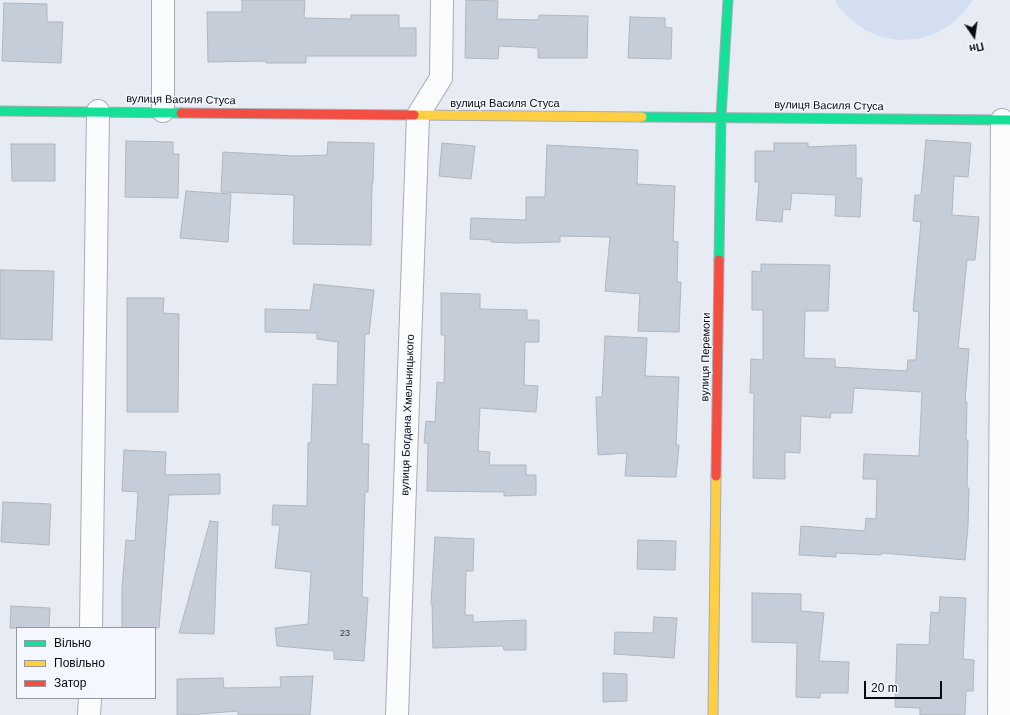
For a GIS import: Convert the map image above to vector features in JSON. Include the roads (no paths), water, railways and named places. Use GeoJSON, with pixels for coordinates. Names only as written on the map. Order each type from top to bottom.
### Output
{"type":"FeatureCollection","features":[{"type":"Feature","properties":{"kind":"street"},"geometry":{"type":"LineString","coordinates":[[163,0],[163,111]]}},
{"type":"Feature","properties":{"kind":"street"},"geometry":{"type":"LineString","coordinates":[[418,115],[441,78],[442,0]]}},
{"type":"Feature","properties":{"kind":"street","name":"вулиця Перемоги"},"geometry":{"type":"LineString","coordinates":[[713,715],[721,117],[728,0]]}},
{"type":"Feature","properties":{"kind":"street","name":"вулиця Василя Стуса"},"geometry":{"type":"LineString","coordinates":[[0,111],[163,111],[418,115],[1006,120]]}},
{"type":"Feature","properties":{"kind":"street"},"geometry":{"type":"LineString","coordinates":[[91,627],[98,111]]}},
{"type":"Feature","properties":{"kind":"street","name":"вулиця Богдана Хмельницького"},"geometry":{"type":"LineString","coordinates":[[397,715],[418,115]]}},
{"type":"Feature","properties":{"kind":"street"},"geometry":{"type":"LineString","coordinates":[[999,715],[1006,120]]}},
{"type":"Feature","properties":{"kind":"street"},"geometry":{"type":"LineString","coordinates":[[89,715],[90,699]]}}]}
